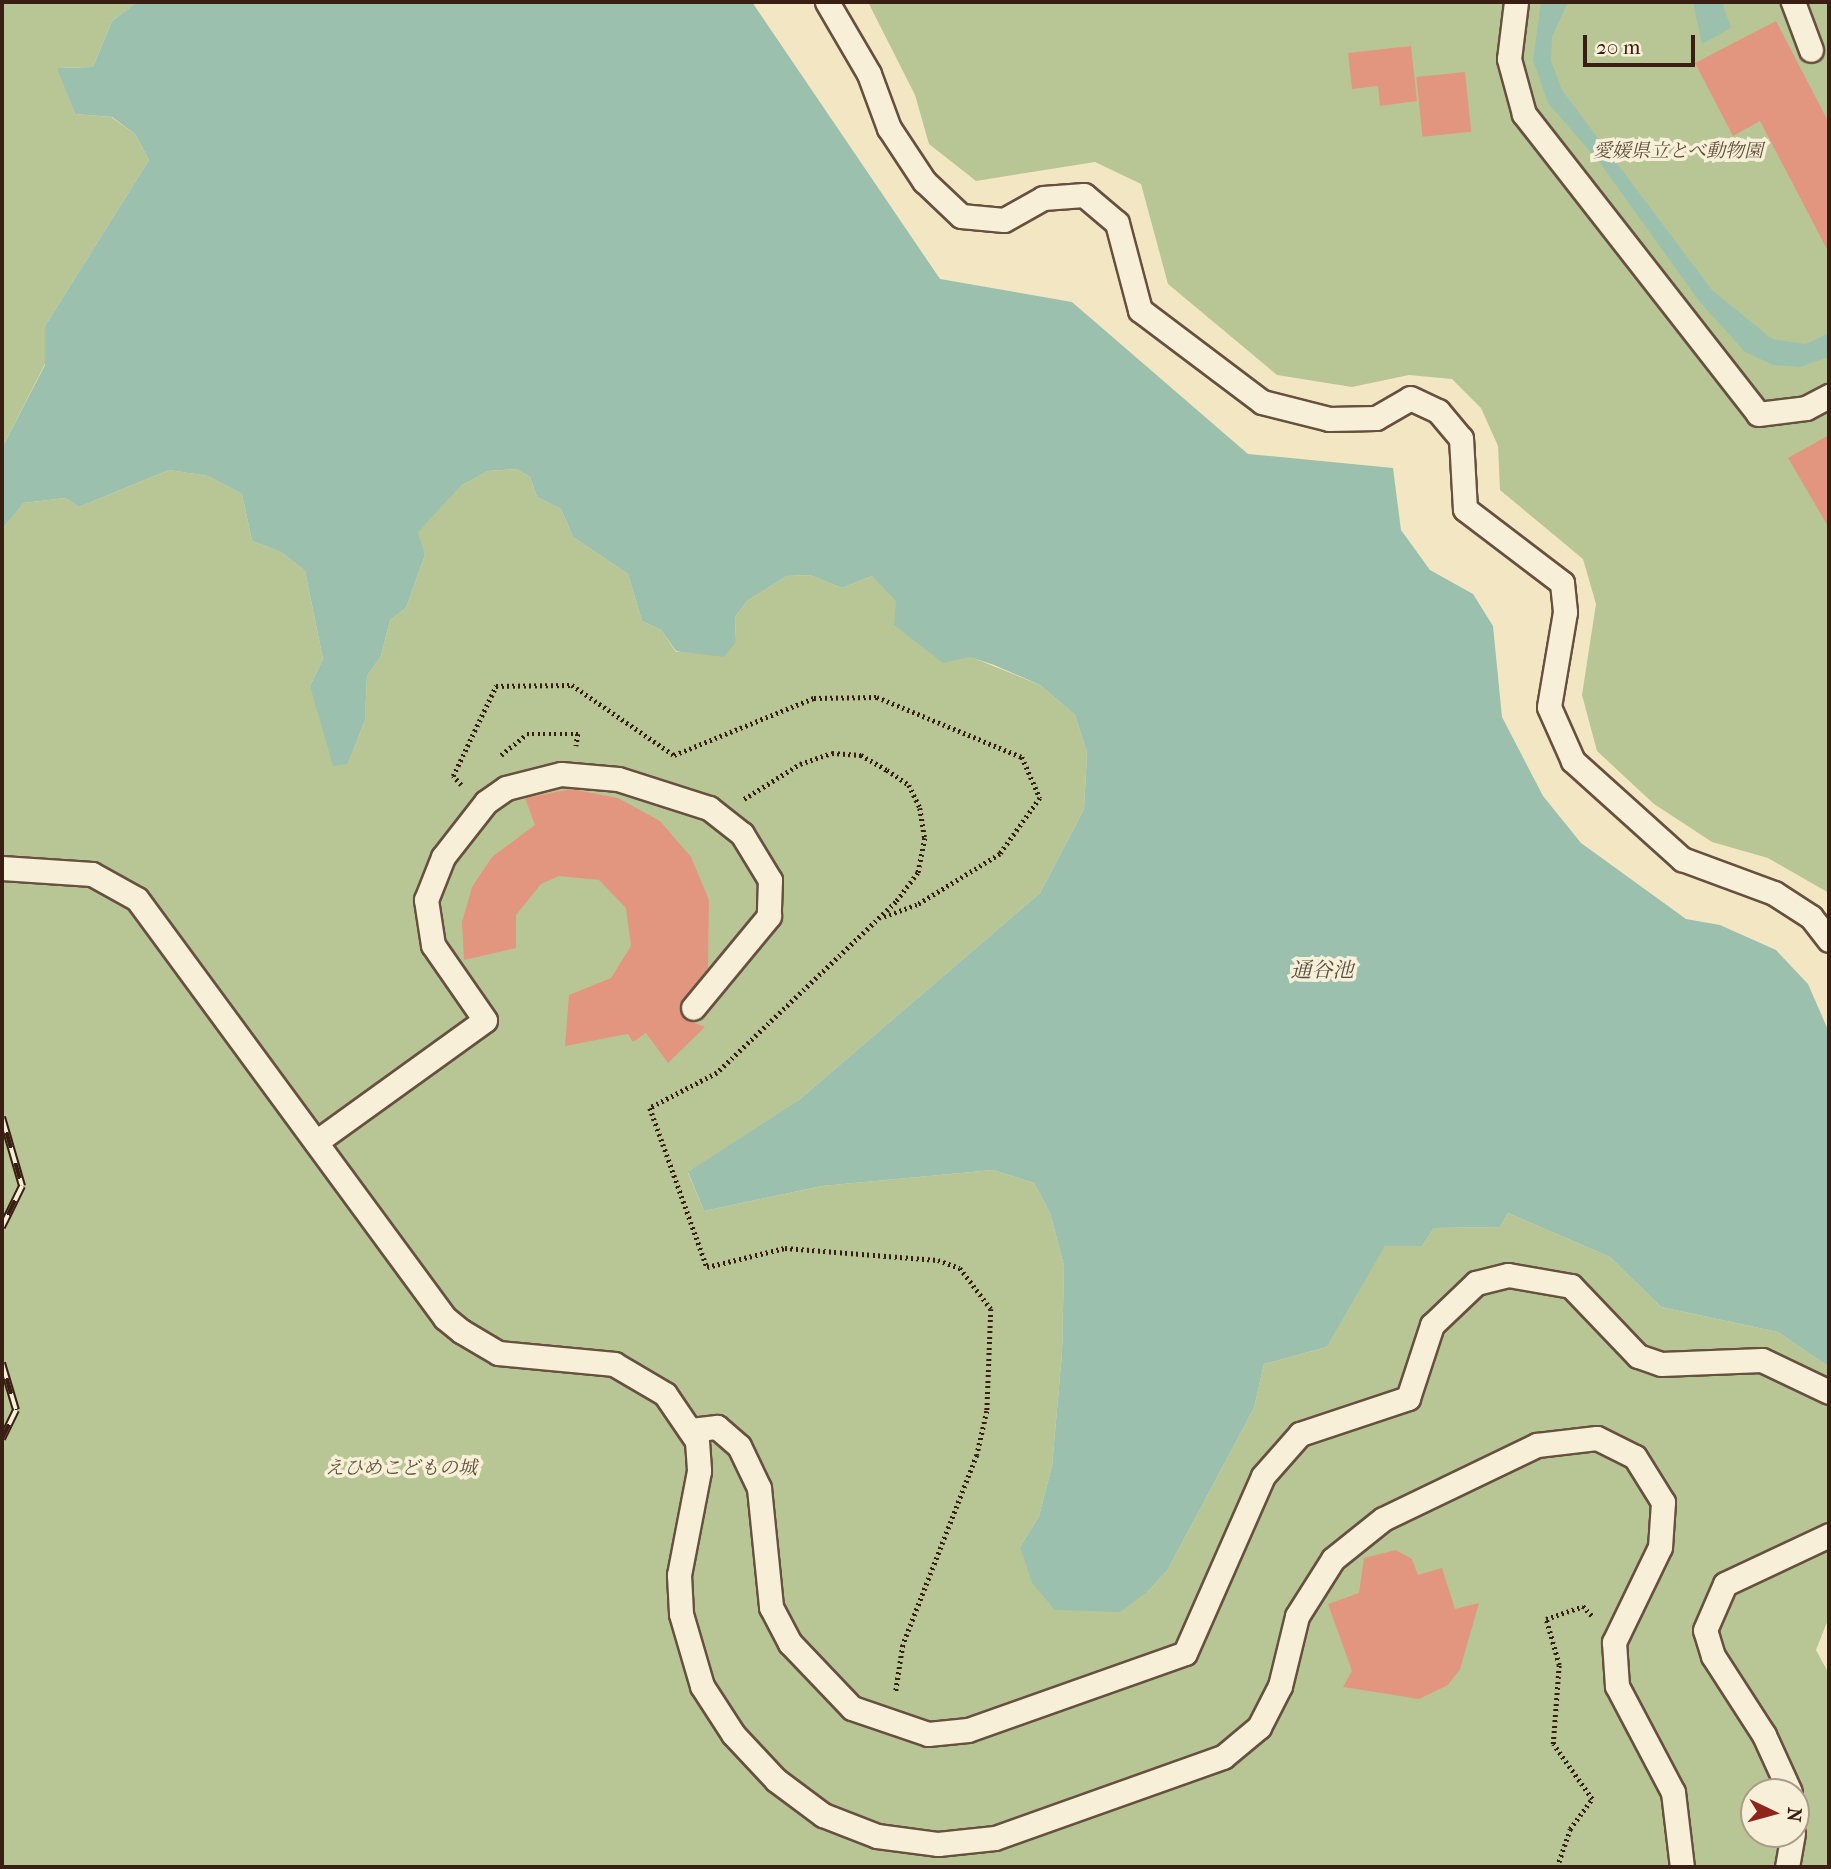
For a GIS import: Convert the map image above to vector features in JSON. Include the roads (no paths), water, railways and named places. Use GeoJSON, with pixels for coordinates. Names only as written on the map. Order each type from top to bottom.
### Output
{"type":"FeatureCollection","features":[{"type":"Feature","properties":{"kind":"lane"},"geometry":{"type":"LineString","coordinates":[[827,2],[869,74],[889,128],[924,181],[961,216],[1004,220],[1043,198],[1084,195],[1117,223],[1140,310],[1262,402],[1329,419],[1376,418],[1410,398],[1438,411],[1461,438],[1465,509],[1562,583],[1565,612],[1549,707],[1573,761],[1682,859],[1774,893],[1811,917],[1829,940]]}},
{"type":"Feature","properties":{"kind":"lane"},"geometry":{"type":"LineString","coordinates":[[1516,2],[1509,59],[1524,114],[1758,414],[1806,408],[1829,397]]}},
{"type":"Feature","properties":{"kind":"lane"},"geometry":{"type":"LineString","coordinates":[[1793,2],[1811,50]]}},
{"type":"Feature","properties":{"kind":"lane"},"geometry":{"type":"LineString","coordinates":[[316,1142],[485,1020],[433,944],[427,925],[430,878],[485,802],[506,788],[543,778],[618,779],[727,818],[769,880],[769,916],[693,1008]]}},
{"type":"Feature","properties":{"kind":"lane"},"geometry":{"type":"LineString","coordinates":[[2,868],[92,874],[137,899],[316,1142],[461,1331],[498,1353],[625,1369],[666,1394],[691,1430],[699,1471],[678,1575],[681,1614],[702,1686],[733,1734],[776,1780],[823,1815],[877,1836],[938,1844],[995,1838],[1223,1757],[1259,1727],[1280,1686],[1297,1616],[1333,1559],[1383,1519],[1537,1444],[1597,1438],[1635,1457],[1663,1502],[1660,1546],[1614,1642],[1617,1686],[1673,1792],[1682,1867]]}},
{"type":"Feature","properties":{"kind":"lane"},"geometry":{"type":"LineString","coordinates":[[691,1430],[717,1427],[740,1446],[759,1488],[771,1607],[790,1643],[852,1708],[910,1730],[968,1730],[1185,1653],[1263,1476],[1300,1434],[1408,1398],[1432,1325],[1476,1283],[1508,1275],[1571,1286],[1638,1356],[1661,1364],[1762,1360],[1829,1392]]}},
{"type":"Feature","properties":{"kind":"lane"},"geometry":{"type":"LineString","coordinates":[[1784,1778],[1764,1734],[1713,1656],[1705,1630],[1725,1584],[1829,1535]]}},
{"type":"Feature","properties":{"kind":"lane"},"geometry":{"type":"LineString","coordinates":[[1787,1867],[1790,1848]]}},
{"type":"Feature","properties":{"kind":"water","name":"通谷池"},"geometry":{"type":"Polygon","coordinates":[[[137,2],[752,2],[940,279],[1072,302],[1248,454],[1393,468],[1401,530],[1430,570],[1473,594],[1493,626],[1502,717],[1543,796],[1581,843],[1686,919],[1720,925],[1776,950],[1808,984],[1829,1032],[1829,1367],[1778,1332],[1661,1307],[1610,1257],[1508,1213],[1500,1227],[1434,1228],[1422,1246],[1385,1246],[1327,1347],[1264,1364],[1254,1408],[1167,1571],[1147,1592],[1120,1612],[1055,1610],[1032,1583],[1020,1547],[1039,1516],[1052,1466],[1062,1353],[1064,1266],[1050,1213],[1034,1183],[993,1170],[822,1186],[704,1211],[688,1172],[800,1099],[1040,893],[1084,809],[1087,753],[1075,715],[1040,685],[994,665],[970,657],[943,663],[894,625],[896,601],[872,576],[842,588],[810,575],[787,576],[748,600],[735,617],[736,642],[724,657],[676,651],[661,630],[642,621],[628,574],[573,537],[561,509],[537,497],[530,477],[516,469],[488,471],[462,485],[418,532],[425,555],[406,608],[390,620],[381,656],[367,676],[365,720],[348,764],[333,766],[310,686],[323,659],[305,571],[281,552],[252,541],[242,494],[208,476],[169,470],[79,507],[65,498],[24,503],[3,528],[2,540],[2,448],[45,365],[45,326],[149,160],[135,134],[112,117],[75,114],[57,68],[93,67],[112,21],[137,2]]]}},
{"type":"Feature","properties":{"kind":"water"},"geometry":{"type":"Polygon","coordinates":[[[1541,2],[1568,2],[1552,37],[1551,61],[1562,90],[1712,290],[1772,339],[1806,344],[1829,333],[1829,357],[1800,367],[1773,365],[1745,352],[1699,301],[1600,163],[1548,103],[1533,60],[1541,2]]]}},
{"type":"Feature","properties":{"kind":"water"},"geometry":{"type":"Polygon","coordinates":[[[1693,2],[1722,2],[1731,28],[1702,44],[1693,2]]]}},
{"type":"Feature","properties":{"kind":"railway"},"geometry":{"type":"LineString","coordinates":[[2,1117],[22,1186],[2,1227]]}},
{"type":"Feature","properties":{"kind":"railway"},"geometry":{"type":"LineString","coordinates":[[2,1363],[16,1410],[2,1439]]}},
{"type":"Feature","properties":{"kind":"park label","name":"愛媛県立とべ動物園"},"geometry":{"type":"Point","coordinates":[1678,152]}},
{"type":"Feature","properties":{"kind":"park label","name":"えひめこどもの城"},"geometry":{"type":"Point","coordinates":[401,1469]}}]}
